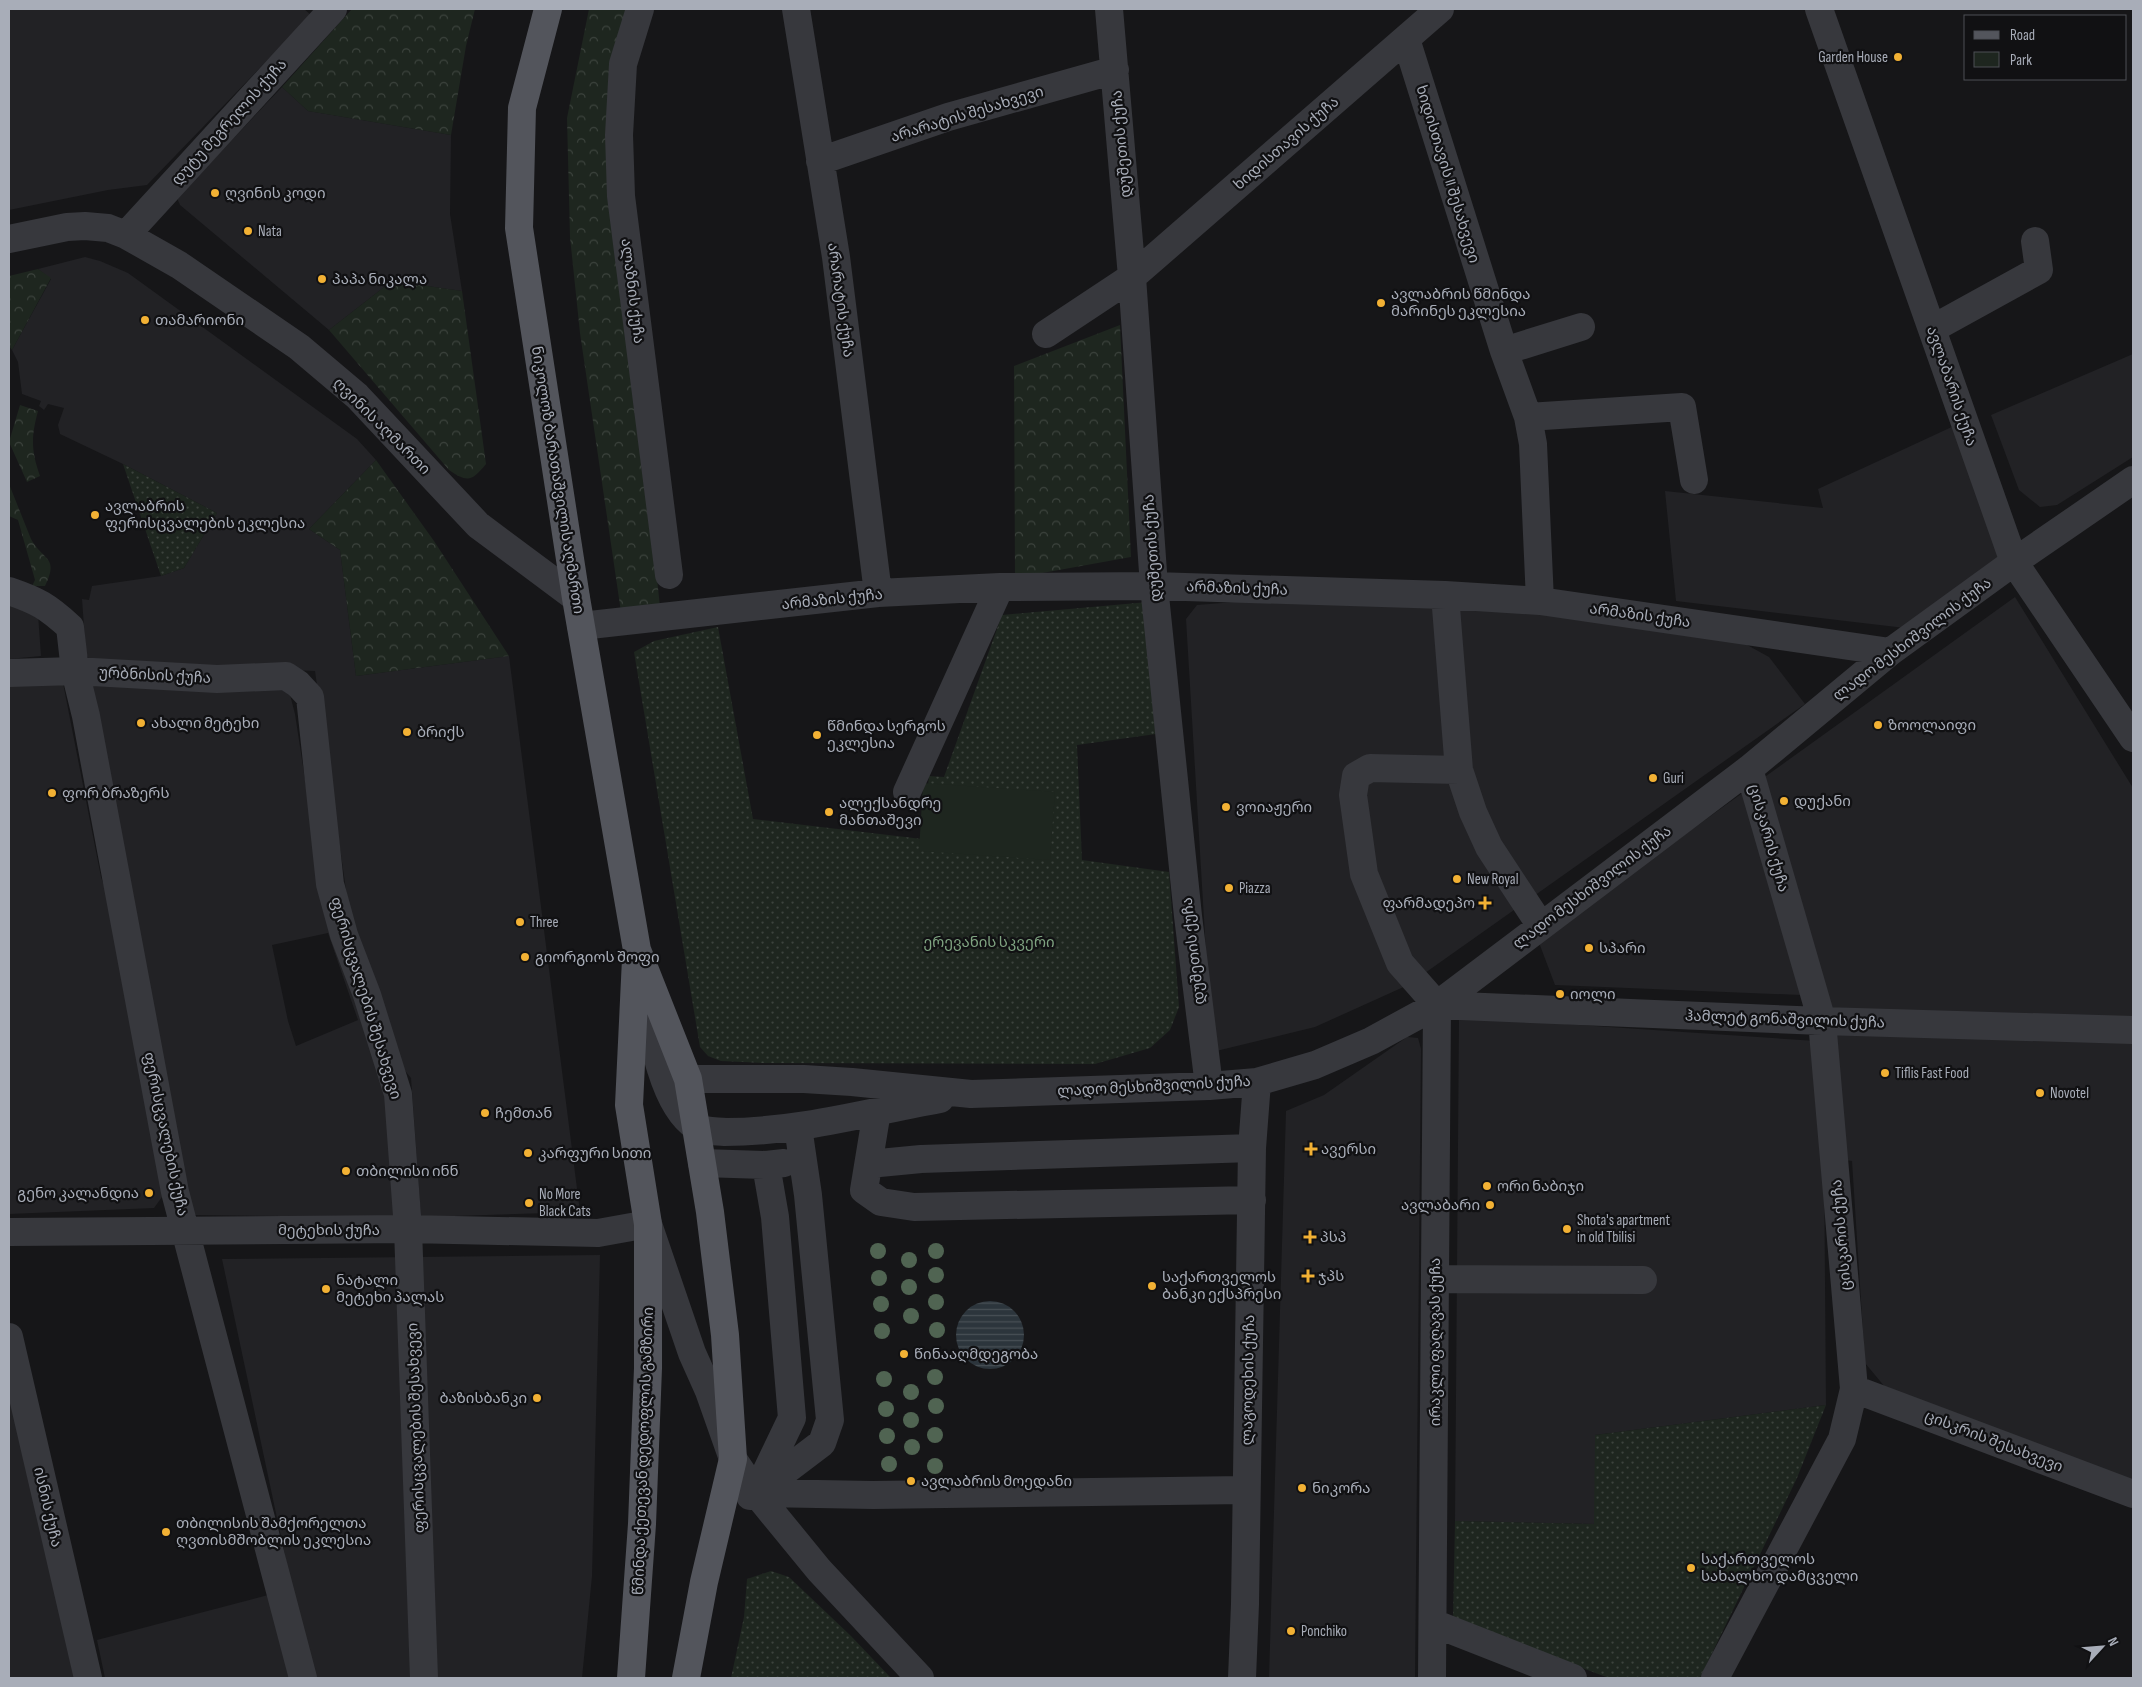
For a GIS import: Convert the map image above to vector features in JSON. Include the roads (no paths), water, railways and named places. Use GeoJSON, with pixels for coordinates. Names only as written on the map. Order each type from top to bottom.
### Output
{"type":"FeatureCollection","features":[{"type":"Feature","properties":{"kind":"main road","name":"ნიკოლოზ ბარათაშვილის აღმართი"},"geometry":{"type":"LineString","coordinates":[[548,9],[522,108],[519,228],[576,598],[637,950],[688,1079],[710,1212],[724,1335],[733,1459]]}},
{"type":"Feature","properties":{"kind":"main road","name":"ნიკოლოზ ბარათაშვილის აღმართი"},"geometry":{"type":"LineString","coordinates":[[637,950],[629,1105],[648,1224]]}},
{"type":"Feature","properties":{"kind":"main road","name":"წმინდა ქეთევან დედოფლის გამზირი"},"geometry":{"type":"LineString","coordinates":[[631,1678],[642,1524],[648,1368],[648,1224]]}},
{"type":"Feature","properties":{"kind":"main road"},"geometry":{"type":"LineString","coordinates":[[686,1678],[720,1507],[733,1459]]}},
{"type":"Feature","properties":{"kind":"street","name":"დუტუ მეგრელის ქუჩა"},"geometry":{"type":"LineString","coordinates":[[126,235],[332,9]]}},
{"type":"Feature","properties":{"kind":"street","name":"ალაზნის ქუჩა"},"geometry":{"type":"LineString","coordinates":[[640,9],[623,64],[619,135],[620,196],[669,575]]}},
{"type":"Feature","properties":{"kind":"street","name":"არარატის ქუჩა"},"geometry":{"type":"LineString","coordinates":[[796,9],[836,257],[878,593]]}},
{"type":"Feature","properties":{"kind":"street","name":"დუშეთის ქუჩა"},"geometry":{"type":"LineString","coordinates":[[1109,9],[1132,277],[1154,586],[1188,916],[1208,1086]]}},
{"type":"Feature","properties":{"kind":"street","name":"ავლაბარის ქუჩა"},"geometry":{"type":"LineString","coordinates":[[1819,9],[2014,562],[2133,738]]}},
{"type":"Feature","properties":{"kind":"street","name":"ხიდისთავის ქუჩა"},"geometry":{"type":"LineString","coordinates":[[1046,334],[1132,277],[1419,21]]}},
{"type":"Feature","properties":{"kind":"street","name":"ხიდისთავის II შესახვევი"},"geometry":{"type":"LineString","coordinates":[[1419,21],[1504,351],[1528,417],[1533,444],[1540,601]]}},
{"type":"Feature","properties":{"kind":"street","name":"არარატის შესახვევი"},"geometry":{"type":"LineString","coordinates":[[820,161],[948,117],[1115,70]]}},
{"type":"Feature","properties":{"kind":"street","name":"ღვინის აღმართი"},"geometry":{"type":"LineString","coordinates":[[9,239],[85,226],[108,228],[126,235],[179,265],[299,347],[357,396],[478,525],[576,598]]}},
{"type":"Feature","properties":{"kind":"street"},"geometry":{"type":"LineString","coordinates":[[1932,329],[2039,270],[2035,240]]}},
{"type":"Feature","properties":{"kind":"street"},"geometry":{"type":"LineString","coordinates":[[1504,351],[1581,327]]}},
{"type":"Feature","properties":{"kind":"street"},"geometry":{"type":"LineString","coordinates":[[1528,417],[1682,406],[1694,480]]}},
{"type":"Feature","properties":{"kind":"street","name":"ლადო მესხიშვილის ქუჩა"},"geometry":{"type":"LineString","coordinates":[[688,1079],[804,1079],[971,1094],[1208,1086],[1257,1082],[1315,1065],[1371,1041],[1437,1005],[1749,769],[1890,652],[2014,562],[2133,480]]}},
{"type":"Feature","properties":{"kind":"street","name":"არმაზის ქუჩა"},"geometry":{"type":"LineString","coordinates":[[581,626],[878,593],[1000,587],[1154,586],[1445,595],[1540,601],[1890,652]]}},
{"type":"Feature","properties":{"kind":"street"},"geometry":{"type":"LineString","coordinates":[[907,792],[1000,587]]}},
{"type":"Feature","properties":{"kind":"street","name":"ფერისცვალების ქუჩა"},"geometry":{"type":"LineString","coordinates":[[9,591],[36,600],[50,609],[70,627],[75,672],[86,716],[175,1192],[187,1231],[303,1678]]}},
{"type":"Feature","properties":{"kind":"street"},"geometry":{"type":"LineString","coordinates":[[1445,595],[1459,770],[1473,812],[1489,847],[1541,926]]}},
{"type":"Feature","properties":{"kind":"street","name":"ურბნისის ქუჩა"},"geometry":{"type":"LineString","coordinates":[[9,674],[75,672],[217,679],[286,676],[298,684]]}},
{"type":"Feature","properties":{"kind":"street","name":"ფერისცვალების შესახვევი"},"geometry":{"type":"LineString","coordinates":[[298,684],[310,697],[330,884],[344,935],[367,995],[398,1094],[408,1230],[424,1678]]}},
{"type":"Feature","properties":{"kind":"street"},"geometry":{"type":"LineString","coordinates":[[1437,1005],[1400,963],[1364,874],[1353,795],[1356,776],[1370,768],[1459,770]]}},
{"type":"Feature","properties":{"kind":"street","name":"ცისკარის ქუჩა"},"geometry":{"type":"LineString","coordinates":[[1715,1678],[1842,1439],[1854,1388],[1822,1021],[1749,769]]}},
{"type":"Feature","properties":{"kind":"street"},"geometry":{"type":"LineString","coordinates":[[637,950],[651,1028],[666,1088],[680,1112],[696,1128]]}},
{"type":"Feature","properties":{"kind":"street","name":"ჰამლეტ გონაშვილის ქუჩა"},"geometry":{"type":"LineString","coordinates":[[1437,1005],[1822,1021],[2133,1030]]}},
{"type":"Feature","properties":{"kind":"street","name":"ირაკლი ფაღავას ქუჩა"},"geometry":{"type":"LineString","coordinates":[[1432,1678],[1437,1005]]}},
{"type":"Feature","properties":{"kind":"street","name":"ლაგოდეხის ქუჩა"},"geometry":{"type":"LineString","coordinates":[[1242,1678],[1245,1604],[1245,1490],[1252,1148],[1257,1082]]}},
{"type":"Feature","properties":{"kind":"street","name":"ლადო მესხიშვილის ქუჩა"},"geometry":{"type":"LineString","coordinates":[[696,1128],[736,1132],[783,1130],[971,1094]]}},
{"type":"Feature","properties":{"kind":"street"},"geometry":{"type":"LineString","coordinates":[[877,1111],[864,1190],[871,1197],[881,1202],[914,1207],[1252,1200]]}},
{"type":"Feature","properties":{"kind":"street"},"geometry":{"type":"LineString","coordinates":[[720,1507],[756,1493],[822,1443],[830,1420],[798,1127]]}},
{"type":"Feature","properties":{"kind":"street"},"geometry":{"type":"LineString","coordinates":[[869,1164],[921,1159],[1252,1148]]}},
{"type":"Feature","properties":{"kind":"street"},"geometry":{"type":"LineString","coordinates":[[702,1163],[766,1165],[803,1160]]}},
{"type":"Feature","properties":{"kind":"street"},"geometry":{"type":"LineString","coordinates":[[756,1493],[792,1418],[775,1217],[766,1165]]}},
{"type":"Feature","properties":{"kind":"street"},"geometry":{"type":"LineString","coordinates":[[648,1224],[692,1353],[709,1391],[733,1459],[756,1493],[819,1570],[920,1678]]}},
{"type":"Feature","properties":{"kind":"street","name":"მეტეხის ქუჩა"},"geometry":{"type":"LineString","coordinates":[[9,1232],[408,1230],[598,1233],[648,1224]]}},
{"type":"Feature","properties":{"kind":"street"},"geometry":{"type":"LineString","coordinates":[[1435,1279],[1643,1280]]}},
{"type":"Feature","properties":{"kind":"street","name":"ისნის ქუჩა"},"geometry":{"type":"LineString","coordinates":[[9,1337],[88,1678]]}},
{"type":"Feature","properties":{"kind":"street","name":"ცისკრის შესახვევი"},"geometry":{"type":"LineString","coordinates":[[1854,1388],[2133,1494]]}},
{"type":"Feature","properties":{"kind":"street"},"geometry":{"type":"LineString","coordinates":[[756,1493],[873,1495],[1245,1490]]}},
{"type":"Feature","properties":{"kind":"street"},"geometry":{"type":"LineString","coordinates":[[1433,1623],[1573,1678]]}},
{"type":"Feature","properties":{"kind":"place","name":"Garden House"},"geometry":{"type":"Point","coordinates":[1898,57]}},
{"type":"Feature","properties":{"kind":"place","name":"ღვინის კოდი"},"geometry":{"type":"Point","coordinates":[215,193]}},
{"type":"Feature","properties":{"kind":"place","name":"Nata"},"geometry":{"type":"Point","coordinates":[248,231]}},
{"type":"Feature","properties":{"kind":"place","name":"პაპა ნიკალა"},"geometry":{"type":"Point","coordinates":[322,279]}},
{"type":"Feature","properties":{"kind":"place","name":"ავლაბრის წმინდა მარინეს ეკლესია"},"geometry":{"type":"Point","coordinates":[1381,303]}},
{"type":"Feature","properties":{"kind":"place","name":"თამარიონი"},"geometry":{"type":"Point","coordinates":[145,320]}},
{"type":"Feature","properties":{"kind":"place","name":"ავლაბრის ფერისცვალების ეკლესია"},"geometry":{"type":"Point","coordinates":[95,515]}},
{"type":"Feature","properties":{"kind":"place","name":"ახალი მეტეხი"},"geometry":{"type":"Point","coordinates":[141,723]}},
{"type":"Feature","properties":{"kind":"place","name":"ზოოლაიფი"},"geometry":{"type":"Point","coordinates":[1878,725]}},
{"type":"Feature","properties":{"kind":"place","name":"ბრიქს"},"geometry":{"type":"Point","coordinates":[407,732]}},
{"type":"Feature","properties":{"kind":"place","name":"წმინდა სერგოს ეკლესია"},"geometry":{"type":"Point","coordinates":[817,735]}},
{"type":"Feature","properties":{"kind":"place","name":"Guri"},"geometry":{"type":"Point","coordinates":[1653,778]}},
{"type":"Feature","properties":{"kind":"place","name":"ფორ ბრაზერს"},"geometry":{"type":"Point","coordinates":[52,793]}},
{"type":"Feature","properties":{"kind":"place","name":"დუქანი"},"geometry":{"type":"Point","coordinates":[1784,801]}},
{"type":"Feature","properties":{"kind":"place","name":"ვოიაჟერი"},"geometry":{"type":"Point","coordinates":[1226,807]}},
{"type":"Feature","properties":{"kind":"place","name":"ალექსანდრე მანთაშევი"},"geometry":{"type":"Point","coordinates":[829,812]}},
{"type":"Feature","properties":{"kind":"place","name":"New Royal"},"geometry":{"type":"Point","coordinates":[1457,879]}},
{"type":"Feature","properties":{"kind":"place","name":"Piazza"},"geometry":{"type":"Point","coordinates":[1229,888]}},
{"type":"Feature","properties":{"kind":"place","name":"ფარმადეპო"},"geometry":{"type":"Point","coordinates":[1485,903]}},
{"type":"Feature","properties":{"kind":"place","name":"Three"},"geometry":{"type":"Point","coordinates":[520,922]}},
{"type":"Feature","properties":{"kind":"place","name":"სპარი"},"geometry":{"type":"Point","coordinates":[1589,948]}},
{"type":"Feature","properties":{"kind":"place","name":"გიორგიოს შოფი"},"geometry":{"type":"Point","coordinates":[525,957]}},
{"type":"Feature","properties":{"kind":"place","name":"იოლი"},"geometry":{"type":"Point","coordinates":[1560,994]}},
{"type":"Feature","properties":{"kind":"place","name":"Tiflis Fast Food"},"geometry":{"type":"Point","coordinates":[1885,1073]}},
{"type":"Feature","properties":{"kind":"place","name":"Novotel"},"geometry":{"type":"Point","coordinates":[2040,1093]}},
{"type":"Feature","properties":{"kind":"place","name":"ჩემთან"},"geometry":{"type":"Point","coordinates":[485,1113]}},
{"type":"Feature","properties":{"kind":"place","name":"ავერსი"},"geometry":{"type":"Point","coordinates":[1311,1149]}},
{"type":"Feature","properties":{"kind":"place","name":"კარფური სითი"},"geometry":{"type":"Point","coordinates":[528,1153]}},
{"type":"Feature","properties":{"kind":"place","name":"თბილისი ინნ"},"geometry":{"type":"Point","coordinates":[346,1171]}},
{"type":"Feature","properties":{"kind":"place","name":"ორი ნაბიჯი"},"geometry":{"type":"Point","coordinates":[1487,1186]}},
{"type":"Feature","properties":{"kind":"place","name":"გენო კალანდია"},"geometry":{"type":"Point","coordinates":[149,1193]}},
{"type":"Feature","properties":{"kind":"place","name":"No More Black Cats"},"geometry":{"type":"Point","coordinates":[529,1203]}},
{"type":"Feature","properties":{"kind":"place","name":"ავლაბარი"},"geometry":{"type":"Point","coordinates":[1490,1205]}},
{"type":"Feature","properties":{"kind":"place","name":"Shota's apartment in old Tbilisi"},"geometry":{"type":"Point","coordinates":[1567,1229]}},
{"type":"Feature","properties":{"kind":"place","name":"პსპ"},"geometry":{"type":"Point","coordinates":[1310,1237]}},
{"type":"Feature","properties":{"kind":"place","name":"ჯპს"},"geometry":{"type":"Point","coordinates":[1308,1276]}},
{"type":"Feature","properties":{"kind":"place","name":"საქართველოს ბანკი ექსპრესი"},"geometry":{"type":"Point","coordinates":[1152,1286]}},
{"type":"Feature","properties":{"kind":"place","name":"ნატალი მეტეხი პალას"},"geometry":{"type":"Point","coordinates":[326,1289]}},
{"type":"Feature","properties":{"kind":"place","name":"წინააღმდეგობა"},"geometry":{"type":"Point","coordinates":[904,1354]}},
{"type":"Feature","properties":{"kind":"place","name":"ბაზისბანკი"},"geometry":{"type":"Point","coordinates":[537,1398]}},
{"type":"Feature","properties":{"kind":"place","name":"ავლაბრის მოედანი"},"geometry":{"type":"Point","coordinates":[911,1481]}},
{"type":"Feature","properties":{"kind":"place","name":"ნიკორა"},"geometry":{"type":"Point","coordinates":[1302,1488]}},
{"type":"Feature","properties":{"kind":"place","name":"თბილისის შამქორელთა ღვთისმშობლის ეკლესია"},"geometry":{"type":"Point","coordinates":[166,1532]}},
{"type":"Feature","properties":{"kind":"place","name":"საქართველოს სახალხო დამცველი"},"geometry":{"type":"Point","coordinates":[1691,1568]}},
{"type":"Feature","properties":{"kind":"place","name":"Ponchiko"},"geometry":{"type":"Point","coordinates":[1291,1631]}},
{"type":"Feature","properties":{"kind":"park label","name":"ერევანის სკვერი"},"geometry":{"type":"Point","coordinates":[989,942]}}]}
